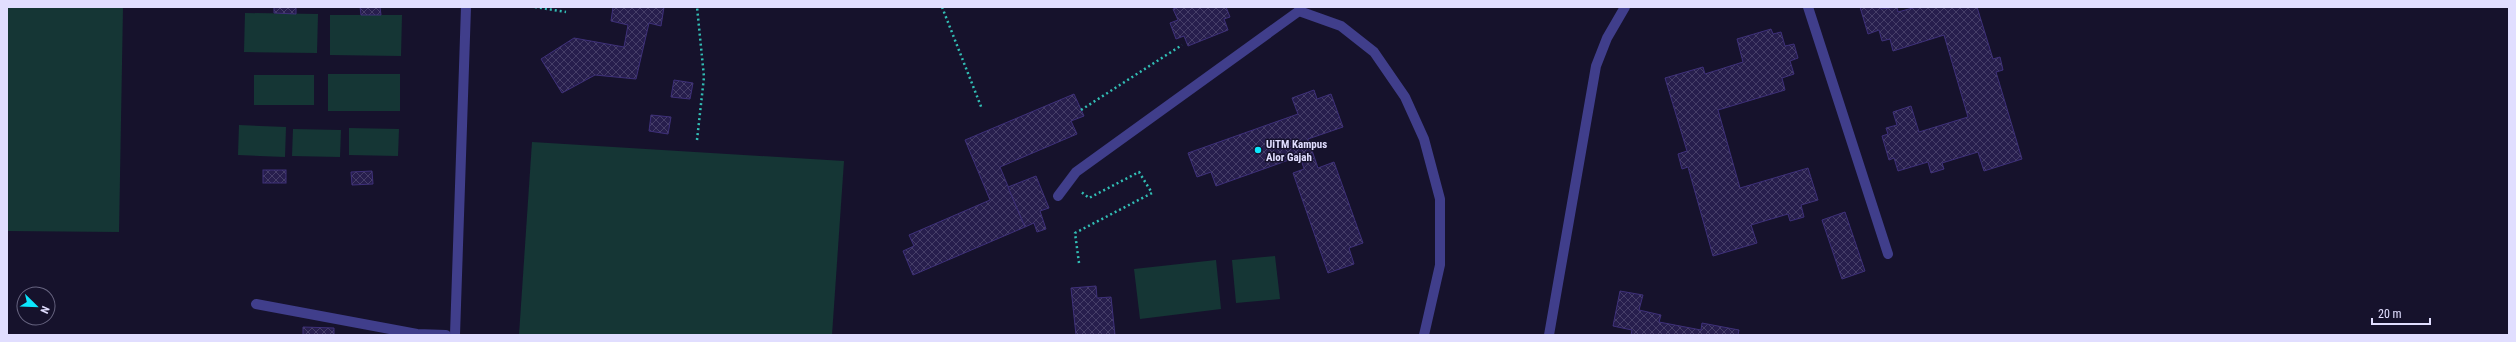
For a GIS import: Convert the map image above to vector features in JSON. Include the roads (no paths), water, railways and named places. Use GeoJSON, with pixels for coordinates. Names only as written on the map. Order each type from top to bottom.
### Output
{"type":"FeatureCollection","features":[{"type":"Feature","properties":{"kind":"street"},"geometry":{"type":"LineString","coordinates":[[456,335],[466,7]]}},
{"type":"Feature","properties":{"kind":"street"},"geometry":{"type":"LineString","coordinates":[[1549,335],[1596,66],[1607,38],[1625,7]]}},
{"type":"Feature","properties":{"kind":"street"},"geometry":{"type":"LineString","coordinates":[[1808,7],[1888,254]]}},
{"type":"Feature","properties":{"kind":"street"},"geometry":{"type":"LineString","coordinates":[[1058,196],[1076,172],[1298,9],[1341,26],[1374,52],[1405,97],[1424,139],[1440,199],[1440,265],[1424,335]]}},
{"type":"Feature","properties":{"kind":"street"},"geometry":{"type":"LineString","coordinates":[[256,304],[417,334],[446,335]]}},
{"type":"Feature","properties":{"kind":"place","name":"UiTM Kampus Alor Gajah"},"geometry":{"type":"Point","coordinates":[1258,150]}}]}
